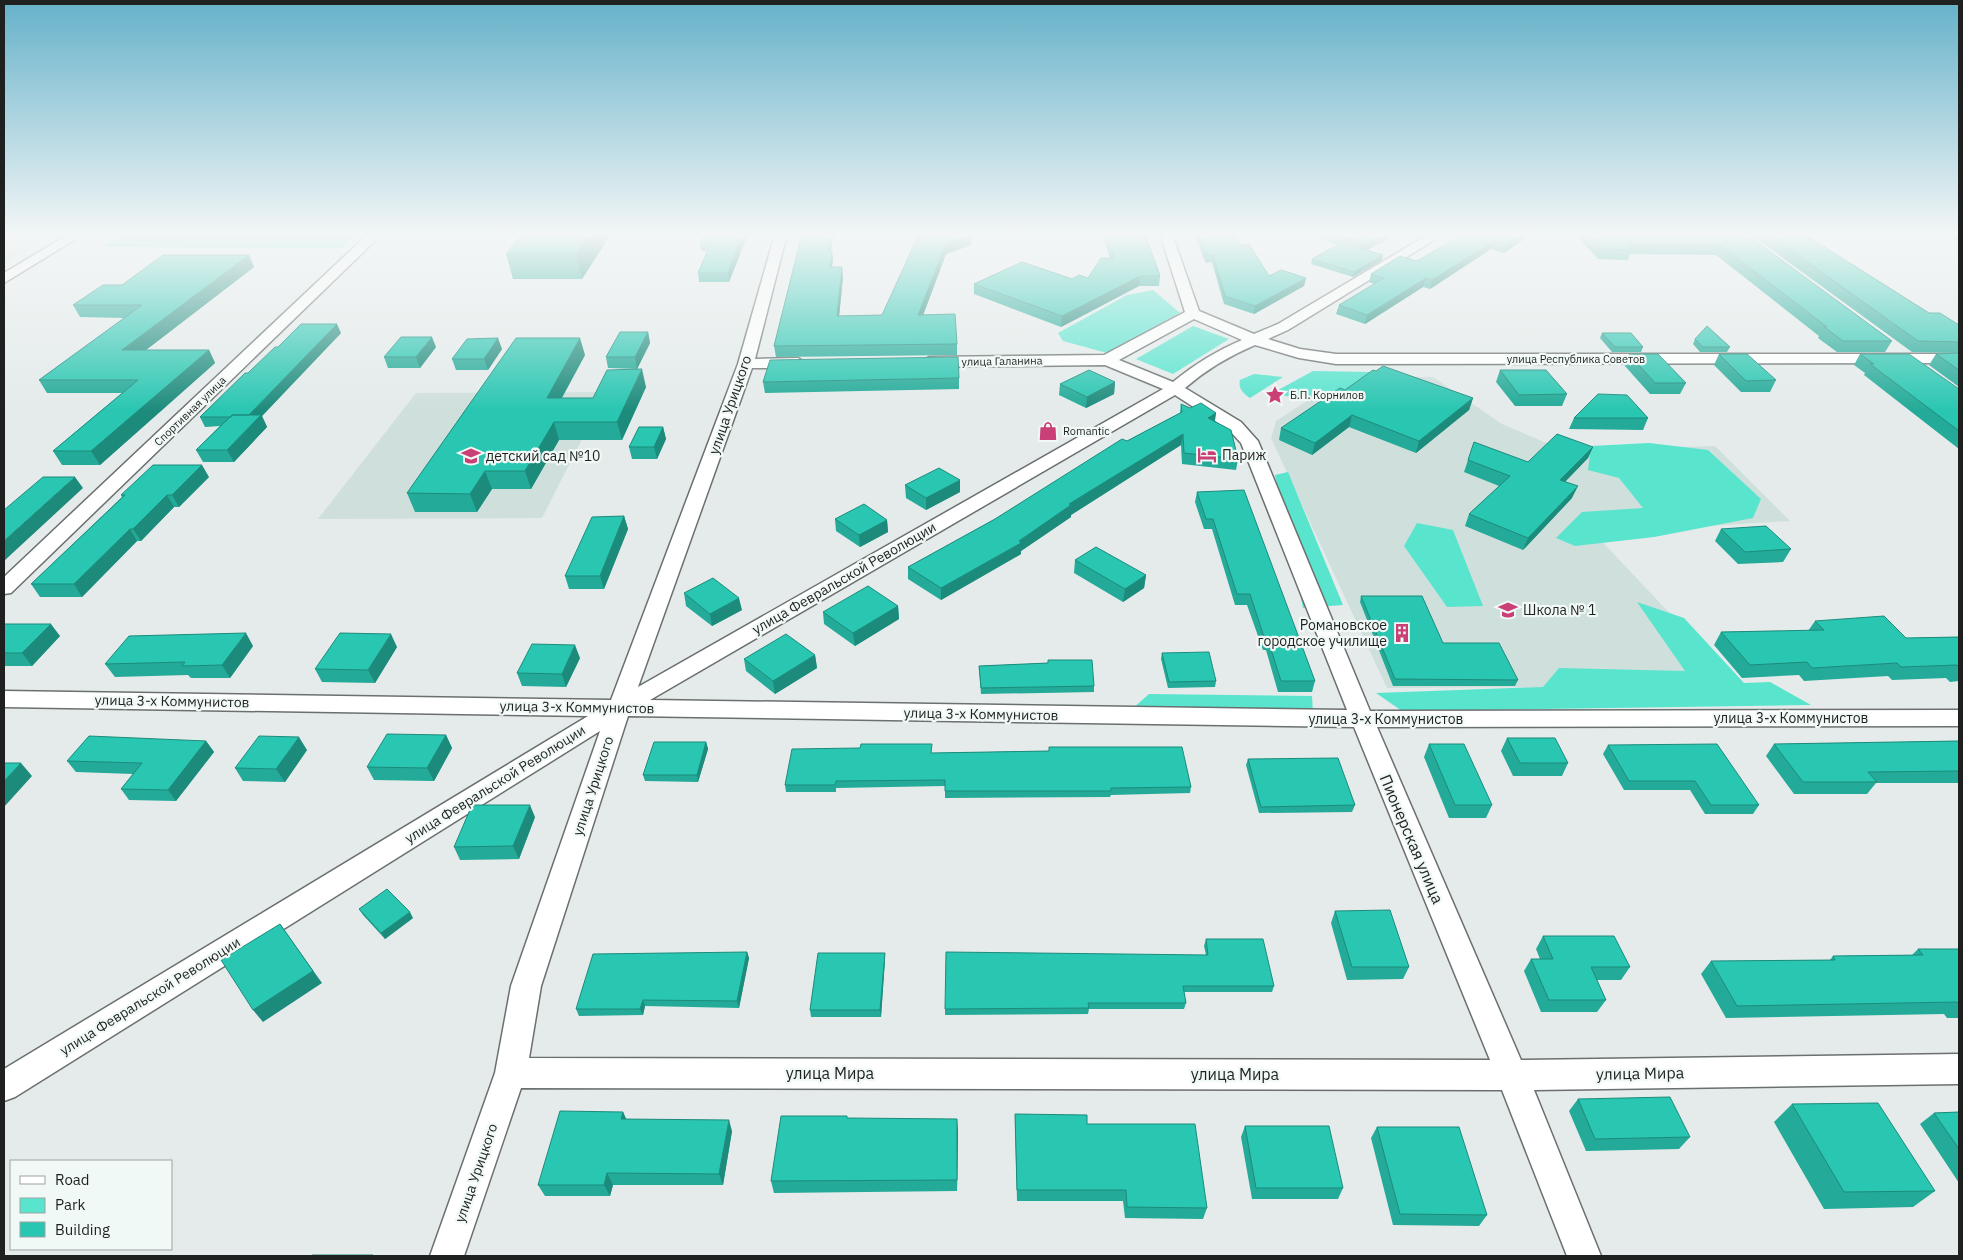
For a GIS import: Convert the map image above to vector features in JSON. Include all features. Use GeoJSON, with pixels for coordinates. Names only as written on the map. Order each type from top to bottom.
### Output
{"type":"FeatureCollection","features":[{"type":"Feature","properties":{"kind":"street","name":"Спортивная улица"},"geometry":{"type":"LineString","coordinates":[[4,588],[314,293]]}},
{"type":"Feature","properties":{"kind":"street","name":"улица Урицкого"},"geometry":{"type":"LineString","coordinates":[[447,1256],[511,1072],[526,986],[619,708],[746,364],[765,293]]}},
{"type":"Feature","properties":{"kind":"street"},"geometry":{"type":"LineString","coordinates":[[1107,360],[1193,314],[1186,293]]}},
{"type":"Feature","properties":{"kind":"street","name":"улица Февральской Революции"},"geometry":{"type":"LineString","coordinates":[[4,1086],[619,708],[1175,388],[1198,369],[1224,353],[1256,340],[1337,293]]}},
{"type":"Feature","properties":{"kind":"street","name":"улица Республика Советов"},"geometry":{"type":"LineString","coordinates":[[1193,314],[1256,340],[1301,355],[1346,360],[1959,358]]}},
{"type":"Feature","properties":{"kind":"street"},"geometry":{"type":"LineString","coordinates":[[1890,346],[1928,374]]}},
{"type":"Feature","properties":{"kind":"street","name":"улица Галанина"},"geometry":{"type":"LineString","coordinates":[[915,362],[1107,360]]}},
{"type":"Feature","properties":{"kind":"street","name":"Пионерская улица"},"geometry":{"type":"LineString","coordinates":[[1107,360],[1175,388],[1235,426],[1250,443],[1362,719],[1512,1075],[1584,1256]]}},
{"type":"Feature","properties":{"kind":"street"},"geometry":{"type":"LineString","coordinates":[[746,364],[816,363]]}},
{"type":"Feature","properties":{"kind":"street","name":"улица 3-х Коммунистов"},"geometry":{"type":"LineString","coordinates":[[4,699],[1362,719],[1959,718]]}},
{"type":"Feature","properties":{"kind":"street","name":"улица Мира"},"geometry":{"type":"LineString","coordinates":[[511,1072],[1512,1075],[1959,1069]]}},
{"type":"Feature","properties":{"kind":"shaded area","name":"Школа № 1"},"geometry":{"type":"Polygon","coordinates":[[[1344,377],[1433,377],[1502,424],[1544,442],[1578,450],[1715,446],[1790,521],[1594,533],[1740,688],[1527,694],[1523,687],[1387,688],[1271,438],[1276,421],[1344,377]]]}},
{"type":"Feature","properties":{"kind":"shaded area","name":"детский сад №10"},"geometry":{"type":"Polygon","coordinates":[[[606,392],[542,518],[318,519],[416,393],[606,392]]]}},
{"type":"Feature","properties":{"kind":"green space"},"geometry":{"type":"Polygon","coordinates":[[[1156,293],[1180,313],[1107,353],[1063,341],[1058,333],[1127,295],[1156,293]]]}},
{"type":"Feature","properties":{"kind":"green space"},"geometry":{"type":"Polygon","coordinates":[[[1193,326],[1229,339],[1173,374],[1136,359],[1193,326]]]}},
{"type":"Feature","properties":{"kind":"green space"},"geometry":{"type":"Polygon","coordinates":[[[1313,371],[1370,372],[1359,382],[1327,399],[1285,396],[1278,390],[1313,371]]]}},
{"type":"Feature","properties":{"kind":"green space"},"geometry":{"type":"Polygon","coordinates":[[[1254,374],[1283,377],[1250,398],[1242,390],[1240,380],[1254,374]]]}},
{"type":"Feature","properties":{"kind":"green space"},"geometry":{"type":"Polygon","coordinates":[[[1649,443],[1708,450],[1761,499],[1753,518],[1654,537],[1575,546],[1556,538],[1582,512],[1643,508],[1619,478],[1588,470],[1591,446],[1649,443]]]}},
{"type":"Feature","properties":{"kind":"green space"},"geometry":{"type":"Polygon","coordinates":[[[1288,472],[1343,605],[1303,608],[1275,475],[1288,472]]]}},
{"type":"Feature","properties":{"kind":"green space"},"geometry":{"type":"Polygon","coordinates":[[[1417,523],[1453,530],[1483,606],[1447,607],[1404,546],[1417,523]]]}},
{"type":"Feature","properties":{"kind":"green space"},"geometry":{"type":"Polygon","coordinates":[[[1637,602],[1684,618],[1744,683],[1770,682],[1811,705],[1402,711],[1376,693],[1543,687],[1559,668],[1685,671],[1637,602]]]}},
{"type":"Feature","properties":{"kind":"green space"},"geometry":{"type":"Polygon","coordinates":[[[1149,694],[1312,696],[1313,713],[1131,710],[1149,694]]]}},
{"type":"Feature","properties":{"kind":"building"},"geometry":{"type":"Polygon","coordinates":[[[91,293],[198,293],[122,350],[209,350],[91,451],[53,451],[138,380],[39,380],[142,305],[73,305],[91,293]]]}},
{"type":"Feature","properties":{"kind":"building"},"geometry":{"type":"Polygon","coordinates":[[[787,293],[839,293],[837,316],[882,315],[892,293],[927,293],[918,315],[955,314],[957,344],[774,346],[787,293]]]}},
{"type":"Feature","properties":{"kind":"building"},"geometry":{"type":"Polygon","coordinates":[[[998,293],[1107,293],[1062,316],[998,293]]]}},
{"type":"Feature","properties":{"kind":"building"},"geometry":{"type":"Polygon","coordinates":[[[1224,293],[1279,293],[1255,306],[1225,296],[1224,293]]]}},
{"type":"Feature","properties":{"kind":"building"},"geometry":{"type":"Polygon","coordinates":[[[1359,293],[1402,293],[1367,315],[1339,305],[1359,293]]]}},
{"type":"Feature","properties":{"kind":"building"},"geometry":{"type":"Polygon","coordinates":[[[1782,293],[1826,293],[1892,341],[1843,341],[1824,327],[1827,327],[1782,293]]]}},
{"type":"Feature","properties":{"kind":"building"},"geometry":{"type":"Polygon","coordinates":[[[1850,293],[1897,293],[1929,313],[1940,313],[1959,325],[1959,342],[1918,341],[1850,293]]]}},
{"type":"Feature","properties":{"kind":"building"},"geometry":{"type":"Polygon","coordinates":[[[301,324],[337,324],[249,415],[200,417],[245,373],[248,373],[275,347],[278,347],[301,324]]]}},
{"type":"Feature","properties":{"kind":"building"},"geometry":{"type":"Polygon","coordinates":[[[1707,326],[1730,347],[1703,347],[1695,339],[1707,326]]]}},
{"type":"Feature","properties":{"kind":"building"},"geometry":{"type":"Polygon","coordinates":[[[620,332],[648,332],[635,357],[606,357],[620,332]]]}},
{"type":"Feature","properties":{"kind":"building"},"geometry":{"type":"Polygon","coordinates":[[[1602,333],[1631,333],[1643,347],[1615,347],[1602,333]]]}},
{"type":"Feature","properties":{"kind":"building"},"geometry":{"type":"Polygon","coordinates":[[[401,337],[432,337],[416,357],[384,357],[401,337]]]}},
{"type":"Feature","properties":{"kind":"building"},"geometry":{"type":"Polygon","coordinates":[[[498,338],[484,359],[452,359],[467,339],[498,338]]]}},
{"type":"Feature","properties":{"kind":"building"},"geometry":{"type":"Polygon","coordinates":[[[516,338],[580,338],[547,398],[593,398],[607,370],[642,369],[617,422],[554,422],[525,471],[485,471],[470,494],[407,493],[516,338]]]}},
{"type":"Feature","properties":{"kind":"building"},"geometry":{"type":"Polygon","coordinates":[[[1959,353],[1959,370],[1936,354],[1959,353]]]}},
{"type":"Feature","properties":{"kind":"building"},"geometry":{"type":"Polygon","coordinates":[[[1629,354],[1658,354],[1686,383],[1655,383],[1629,354]]]}},
{"type":"Feature","properties":{"kind":"building"},"geometry":{"type":"Polygon","coordinates":[[[1719,354],[1747,354],[1776,380],[1746,381],[1719,354]]]}},
{"type":"Feature","properties":{"kind":"building"},"geometry":{"type":"Polygon","coordinates":[[[1860,354],[1909,354],[1959,389],[1959,431],[1870,364],[1874,364],[1860,354]]]}},
{"type":"Feature","properties":{"kind":"building"},"geometry":{"type":"Polygon","coordinates":[[[958,357],[959,378],[763,382],[770,360],[958,357]]]}},
{"type":"Feature","properties":{"kind":"building"},"geometry":{"type":"Polygon","coordinates":[[[1383,366],[1473,398],[1419,441],[1352,415],[1315,443],[1281,428],[1340,388],[1345,390],[1373,370],[1376,371],[1383,366]]]}},
{"type":"Feature","properties":{"kind":"building"},"geometry":{"type":"Polygon","coordinates":[[[1089,370],[1115,382],[1087,397],[1060,384],[1089,370]]]}},
{"type":"Feature","properties":{"kind":"building"},"geometry":{"type":"Polygon","coordinates":[[[1500,370],[1546,370],[1567,394],[1519,395],[1500,370]]]}},
{"type":"Feature","properties":{"kind":"building"},"geometry":{"type":"Polygon","coordinates":[[[1598,394],[1627,395],[1648,418],[1574,418],[1598,394]]]}},
{"type":"Feature","properties":{"kind":"building"},"geometry":{"type":"Polygon","coordinates":[[[1201,403],[1216,413],[1208,418],[1231,430],[1238,459],[1184,453],[1183,434],[1069,504],[1071,505],[1019,541],[1021,543],[941,588],[908,567],[995,519],[1122,439],[1127,441],[1182,412],[1181,404],[1190,408],[1201,403]]]}},
{"type":"Feature","properties":{"kind":"building"},"geometry":{"type":"Polygon","coordinates":[[[232,415],[261,415],[227,450],[196,450],[232,415]]]}},
{"type":"Feature","properties":{"kind":"building"},"geometry":{"type":"Polygon","coordinates":[[[639,427],[663,427],[654,447],[629,447],[639,427]]]}},
{"type":"Feature","properties":{"kind":"building"},"geometry":{"type":"Polygon","coordinates":[[[1557,434],[1593,447],[1560,480],[1578,486],[1528,538],[1469,514],[1510,476],[1468,460],[1474,442],[1528,462],[1557,434]]]}},
{"type":"Feature","properties":{"kind":"building"},"geometry":{"type":"Polygon","coordinates":[[[153,465],[202,465],[172,495],[167,495],[133,529],[130,529],[74,584],[31,584],[125,495],[121,495],[153,465]]]}},
{"type":"Feature","properties":{"kind":"building"},"geometry":{"type":"Polygon","coordinates":[[[939,468],[960,480],[926,498],[905,485],[939,468]]]}},
{"type":"Feature","properties":{"kind":"building"},"geometry":{"type":"Polygon","coordinates":[[[43,477],[75,477],[4,541],[4,510],[43,477]]]}},
{"type":"Feature","properties":{"kind":"building"},"geometry":{"type":"Polygon","coordinates":[[[1244,490],[1315,681],[1281,681],[1268,640],[1265,640],[1250,594],[1237,594],[1213,519],[1206,519],[1197,492],[1244,490]]]}},
{"type":"Feature","properties":{"kind":"building"},"geometry":{"type":"Polygon","coordinates":[[[864,504],[887,520],[859,535],[835,519],[864,504]]]}},
{"type":"Feature","properties":{"kind":"building"},"geometry":{"type":"Polygon","coordinates":[[[624,516],[600,576],[565,576],[592,517],[624,516]]]}},
{"type":"Feature","properties":{"kind":"building"},"geometry":{"type":"Polygon","coordinates":[[[1766,526],[1791,549],[1745,552],[1721,529],[1766,526]]]}},
{"type":"Feature","properties":{"kind":"building"},"geometry":{"type":"Polygon","coordinates":[[[1096,547],[1146,575],[1125,589],[1075,560],[1096,547]]]}},
{"type":"Feature","properties":{"kind":"building"},"geometry":{"type":"Polygon","coordinates":[[[713,578],[739,598],[710,614],[684,593],[713,578]]]}},
{"type":"Feature","properties":{"kind":"building"},"geometry":{"type":"Polygon","coordinates":[[[868,586],[898,606],[853,633],[823,612],[868,586]]]}},
{"type":"Feature","properties":{"kind":"building","name":"Романовское городское училище"},"geometry":{"type":"Polygon","coordinates":[[[1361,596],[1422,596],[1443,643],[1499,643],[1518,680],[1395,679],[1361,596]]]}},
{"type":"Feature","properties":{"kind":"building"},"geometry":{"type":"Polygon","coordinates":[[[1884,616],[1906,638],[1959,637],[1959,668],[1957,665],[1901,667],[1897,663],[1812,668],[1807,662],[1750,665],[1721,632],[1824,630],[1815,621],[1884,616]]]}},
{"type":"Feature","properties":{"kind":"building"},"geometry":{"type":"Polygon","coordinates":[[[4,624],[51,624],[22,653],[4,653],[4,624]]]}},
{"type":"Feature","properties":{"kind":"building"},"geometry":{"type":"Polygon","coordinates":[[[246,633],[222,665],[182,666],[185,662],[105,664],[129,636],[246,633]]]}},
{"type":"Feature","properties":{"kind":"building"},"geometry":{"type":"Polygon","coordinates":[[[340,633],[391,634],[368,670],[315,669],[340,633]]]}},
{"type":"Feature","properties":{"kind":"building"},"geometry":{"type":"Polygon","coordinates":[[[786,634],[815,655],[773,681],[744,659],[786,634]]]}},
{"type":"Feature","properties":{"kind":"building"},"geometry":{"type":"Polygon","coordinates":[[[532,644],[575,645],[562,674],[517,673],[532,644]]]}},
{"type":"Feature","properties":{"kind":"building"},"geometry":{"type":"Polygon","coordinates":[[[1209,652],[1216,681],[1169,682],[1162,653],[1209,652]]]}},
{"type":"Feature","properties":{"kind":"building"},"geometry":{"type":"Polygon","coordinates":[[[1048,660],[1092,660],[1094,686],[981,688],[979,666],[1048,663],[1048,660]]]}},
{"type":"Feature","properties":{"kind":"building"},"geometry":{"type":"Polygon","coordinates":[[[387,734],[446,735],[427,768],[367,767],[387,734]]]}},
{"type":"Feature","properties":{"kind":"building"},"geometry":{"type":"Polygon","coordinates":[[[89,736],[206,741],[168,790],[121,789],[142,763],[67,761],[89,736]]]}},
{"type":"Feature","properties":{"kind":"building"},"geometry":{"type":"Polygon","coordinates":[[[259,736],[299,737],[276,769],[235,768],[259,736]]]}},
{"type":"Feature","properties":{"kind":"building"},"geometry":{"type":"Polygon","coordinates":[[[1507,738],[1555,738],[1568,763],[1520,763],[1507,738]]]}},
{"type":"Feature","properties":{"kind":"building"},"geometry":{"type":"Polygon","coordinates":[[[1959,741],[1959,771],[1868,772],[1877,782],[1803,782],[1774,744],[1959,741]]]}},
{"type":"Feature","properties":{"kind":"building"},"geometry":{"type":"Polygon","coordinates":[[[654,742],[706,742],[697,775],[643,775],[654,742]]]}},
{"type":"Feature","properties":{"kind":"building"},"geometry":{"type":"Polygon","coordinates":[[[861,744],[932,744],[931,753],[1049,751],[1049,747],[1182,747],[1191,787],[1111,788],[1111,791],[945,791],[945,780],[836,781],[835,785],[785,785],[792,749],[860,748],[861,744]]]}},
{"type":"Feature","properties":{"kind":"building"},"geometry":{"type":"Polygon","coordinates":[[[1429,744],[1464,744],[1492,805],[1455,805],[1429,744]]]}},
{"type":"Feature","properties":{"kind":"building"},"geometry":{"type":"Polygon","coordinates":[[[1717,744],[1759,805],[1711,805],[1695,781],[1629,781],[1608,745],[1717,744]]]}},
{"type":"Feature","properties":{"kind":"building"},"geometry":{"type":"Polygon","coordinates":[[[1338,758],[1355,805],[1261,807],[1248,759],[1338,758]]]}},
{"type":"Feature","properties":{"kind":"building"},"geometry":{"type":"Polygon","coordinates":[[[4,763],[21,763],[4,781],[4,763]]]}},
{"type":"Feature","properties":{"kind":"building"},"geometry":{"type":"Polygon","coordinates":[[[472,805],[530,805],[513,846],[454,847],[472,805]]]}},
{"type":"Feature","properties":{"kind":"building"},"geometry":{"type":"Polygon","coordinates":[[[387,889],[410,912],[381,933],[359,909],[387,889]]]}},
{"type":"Feature","properties":{"kind":"building"},"geometry":{"type":"Polygon","coordinates":[[[1390,910],[1409,967],[1352,967],[1335,911],[1390,910]]]}},
{"type":"Feature","properties":{"kind":"building"},"geometry":{"type":"Polygon","coordinates":[[[280,924],[313,971],[253,1010],[221,960],[280,924]]]}},
{"type":"Feature","properties":{"kind":"building"},"geometry":{"type":"Polygon","coordinates":[[[1543,936],[1614,936],[1630,967],[1591,967],[1606,1000],[1549,1000],[1531,959],[1553,959],[1543,936]]]}},
{"type":"Feature","properties":{"kind":"building"},"geometry":{"type":"Polygon","coordinates":[[[1206,939],[1263,939],[1274,986],[1183,986],[1186,1003],[1088,1003],[1089,1008],[945,1009],[946,952],[1208,955],[1206,939]]]}},
{"type":"Feature","properties":{"kind":"building"},"geometry":{"type":"Polygon","coordinates":[[[1918,949],[1959,949],[1959,1004],[1957,1002],[1737,1006],[1711,961],[1835,960],[1833,956],[1923,955],[1918,949]]]}},
{"type":"Feature","properties":{"kind":"building"},"geometry":{"type":"Polygon","coordinates":[[[747,952],[737,1001],[643,1000],[640,1009],[576,1009],[593,954],[747,952]]]}},
{"type":"Feature","properties":{"kind":"building"},"geometry":{"type":"Polygon","coordinates":[[[818,953],[885,953],[880,1010],[810,1010],[818,953]]]}},
{"type":"Feature","properties":{"kind":"building"},"geometry":{"type":"Polygon","coordinates":[[[1670,1097],[1690,1137],[1595,1139],[1578,1099],[1670,1097]]]}},
{"type":"Feature","properties":{"kind":"building"},"geometry":{"type":"Polygon","coordinates":[[[1878,1103],[1935,1191],[1844,1192],[1792,1104],[1878,1103]]]}},
{"type":"Feature","properties":{"kind":"building"},"geometry":{"type":"Polygon","coordinates":[[[560,1111],[623,1112],[621,1119],[729,1120],[719,1174],[607,1173],[604,1185],[538,1185],[560,1111]]]}},
{"type":"Feature","properties":{"kind":"building"},"geometry":{"type":"Polygon","coordinates":[[[1959,1112],[1959,1149],[1934,1113],[1959,1112]]]}},
{"type":"Feature","properties":{"kind":"building"},"geometry":{"type":"Polygon","coordinates":[[[1015,1114],[1087,1115],[1087,1124],[1195,1124],[1207,1208],[1127,1207],[1126,1190],[1017,1190],[1015,1114]]]}},
{"type":"Feature","properties":{"kind":"building"},"geometry":{"type":"Polygon","coordinates":[[[781,1116],[957,1119],[957,1180],[771,1181],[781,1116]]]}},
{"type":"Feature","properties":{"kind":"building"},"geometry":{"type":"Polygon","coordinates":[[[1245,1126],[1329,1126],[1343,1188],[1256,1188],[1245,1126]]]}},
{"type":"Feature","properties":{"kind":"building"},"geometry":{"type":"Polygon","coordinates":[[[1377,1127],[1459,1127],[1487,1215],[1400,1214],[1377,1127]]]}},
{"type":"Feature","properties":{"kind":"building"},"geometry":{"type":"Polygon","coordinates":[[[312,1255],[373,1255],[311,1256],[312,1255]]]}},
{"type":"Feature","properties":{"kind":"place","name":"Б.П. Корнилов"},"geometry":{"type":"Point","coordinates":[1275,395]}},
{"type":"Feature","properties":{"kind":"place","name":"Romantic"},"geometry":{"type":"Point","coordinates":[1048,431]}},
{"type":"Feature","properties":{"kind":"place","name":"Париж"},"geometry":{"type":"Point","coordinates":[1207,455]}},
{"type":"Feature","properties":{"kind":"place","name":"детский сад №10"},"geometry":{"type":"Point","coordinates":[471,456]}},
{"type":"Feature","properties":{"kind":"place","name":"Школа № 1"},"geometry":{"type":"Point","coordinates":[1508,610]}},
{"type":"Feature","properties":{"kind":"place","name":"Романовское городское училище"},"geometry":{"type":"Point","coordinates":[1402,633]}}]}
